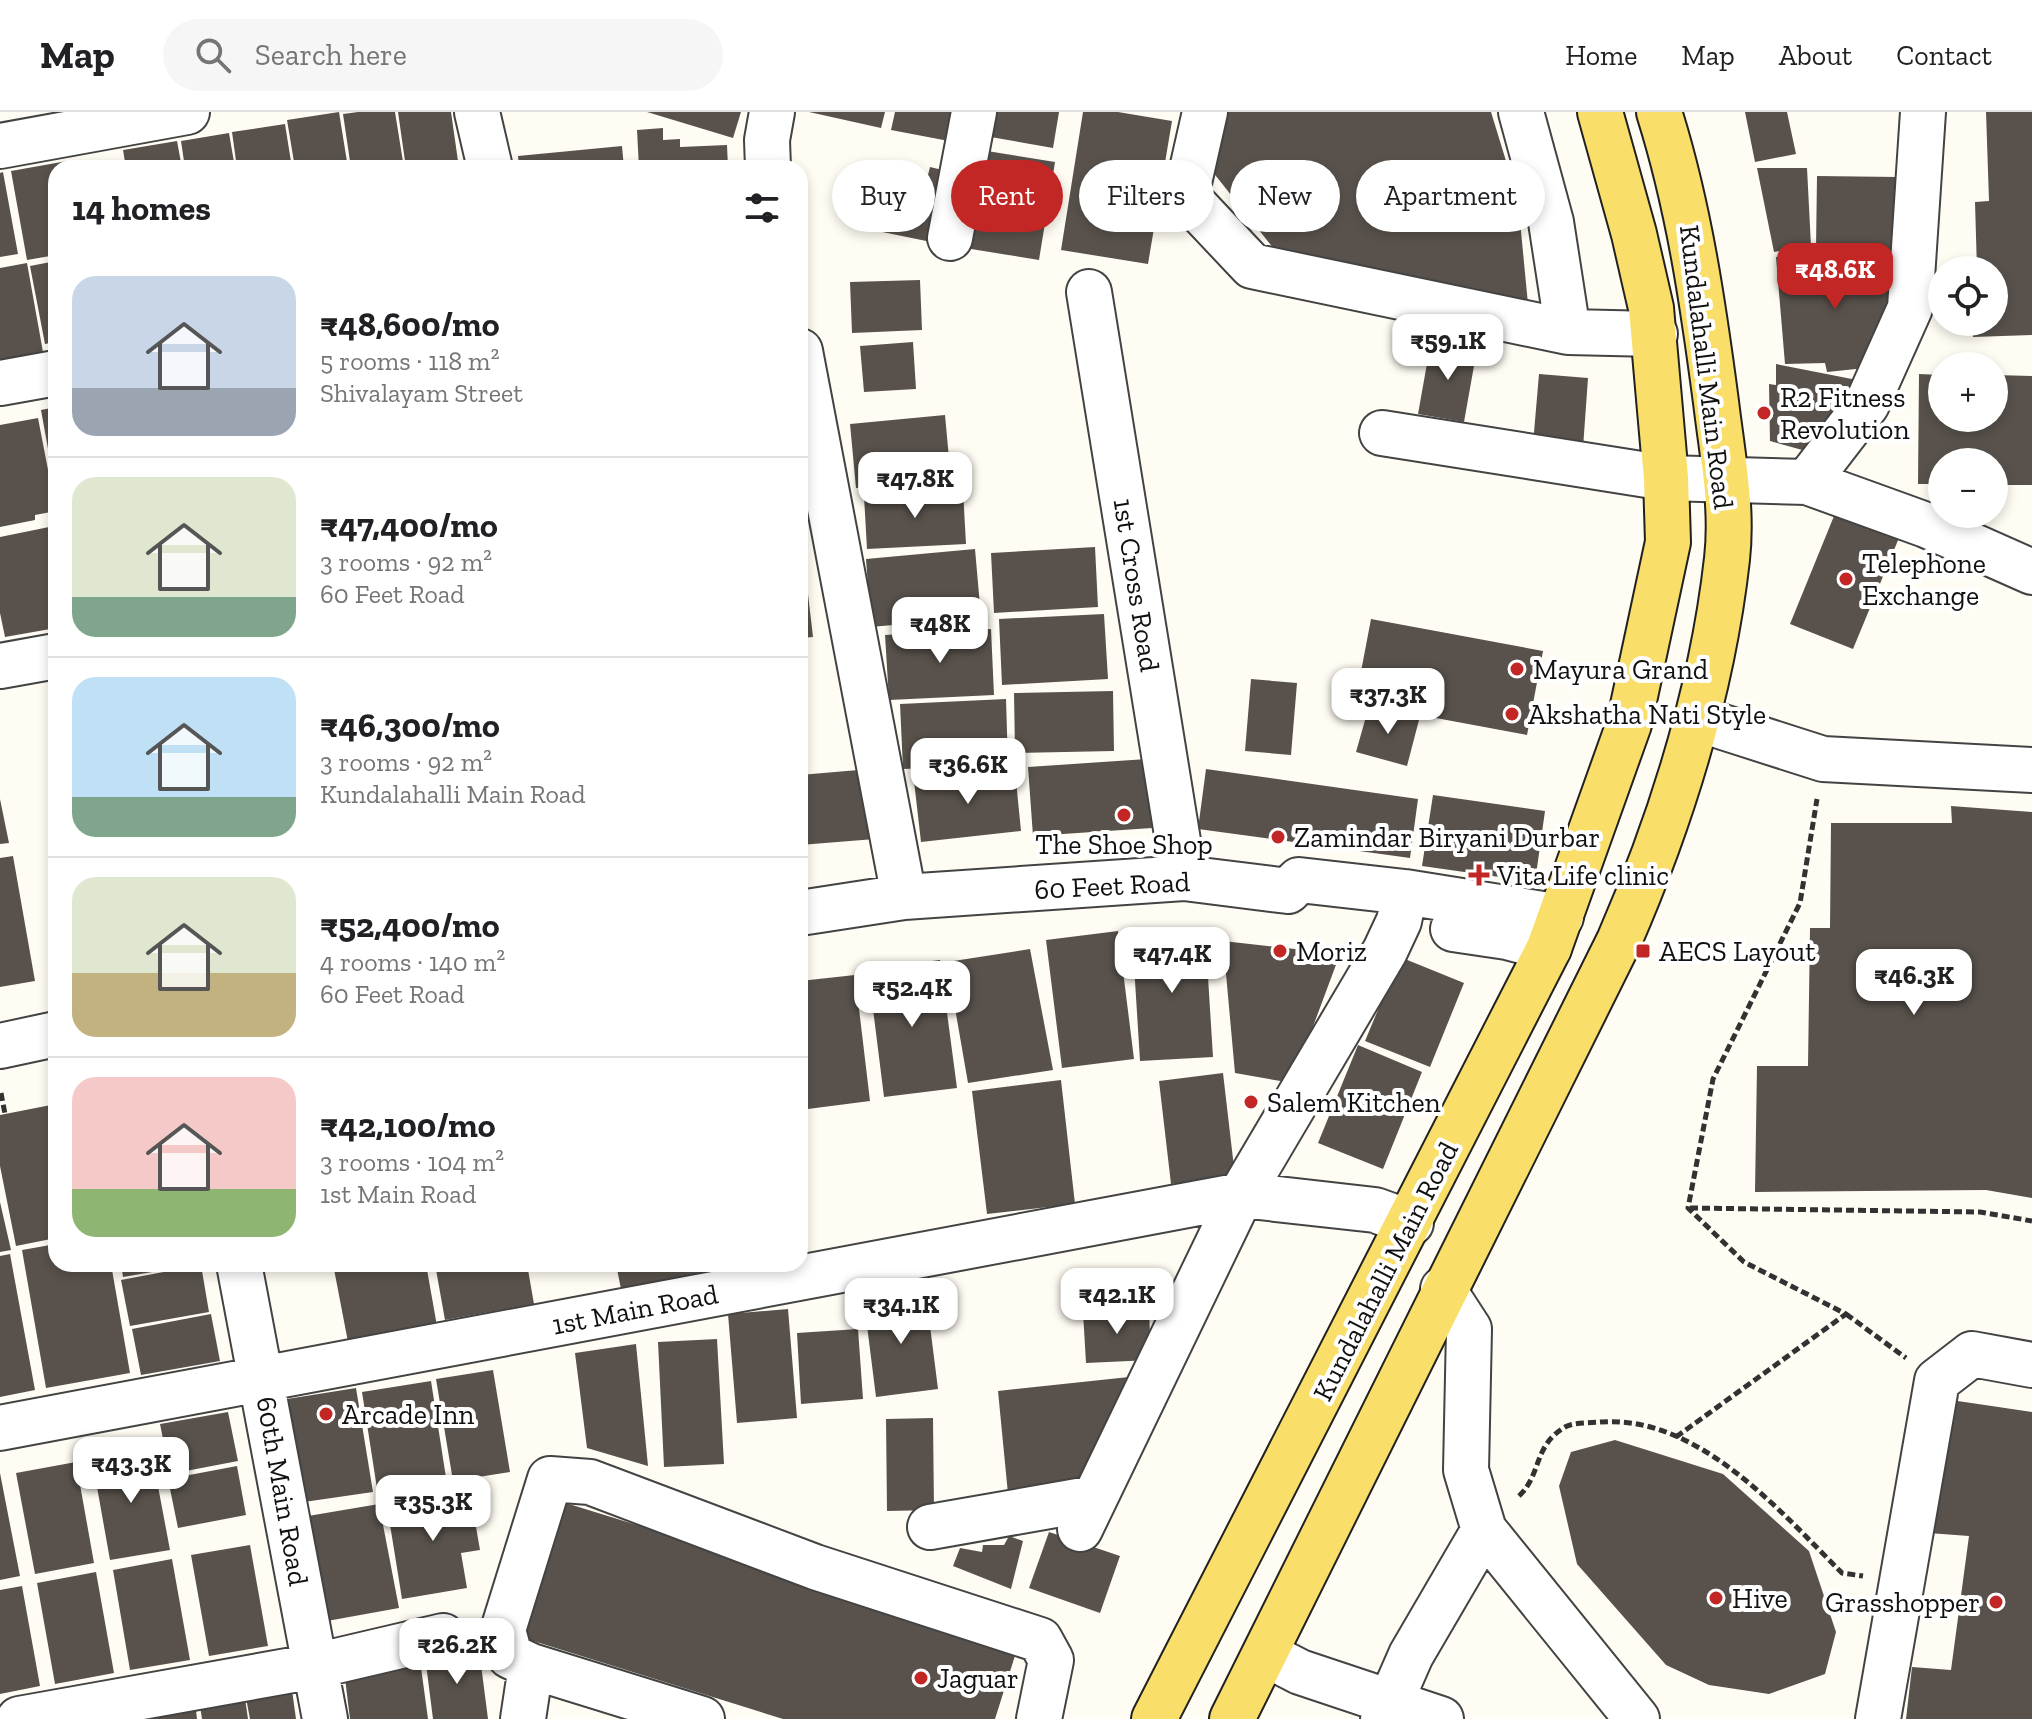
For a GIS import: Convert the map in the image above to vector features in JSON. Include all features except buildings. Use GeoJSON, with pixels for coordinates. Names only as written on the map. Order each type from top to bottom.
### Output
{"type":"FeatureCollection","features":[{"type":"Feature","properties":{"kind":"main road","name":"Kundalahalli Main Road"},"geometry":{"type":"LineString","coordinates":[[1154,1719],[1411,1223],[1555,932],[1632,710],[1668,542],[1666,478],[1655,334],[1634,234],[1600,112]]}},
{"type":"Feature","properties":{"kind":"main road","name":"Kundalahalli Main Road"},"geometry":{"type":"LineString","coordinates":[[1232,1719],[1443,1289],[1619,941],[1655,857],[1698,719],[1727,557],[1726,481],[1692,233],[1659,112]]}},
{"type":"Feature","properties":{"kind":"street"},"geometry":{"type":"LineString","coordinates":[[0,146],[187,112]]}},
{"type":"Feature","properties":{"kind":"street"},"geometry":{"type":"LineString","coordinates":[[477,112],[488,160]]}},
{"type":"Feature","properties":{"kind":"street"},"geometry":{"type":"LineString","coordinates":[[768,160],[767,140],[772,112]]}},
{"type":"Feature","properties":{"kind":"street"},"geometry":{"type":"LineString","coordinates":[[950,238],[974,112]]}},
{"type":"Feature","properties":{"kind":"street"},"geometry":{"type":"LineString","coordinates":[[1205,112],[1186,196],[1252,266],[1568,332],[1655,334]]}},
{"type":"Feature","properties":{"kind":"street"},"geometry":{"type":"LineString","coordinates":[[1521,112],[1548,208],[1568,332]]}},
{"type":"Feature","properties":{"kind":"street"},"geometry":{"type":"LineString","coordinates":[[1807,482],[1867,404],[1910,308],[1923,112]]}},
{"type":"Feature","properties":{"kind":"street","name":"1st Cross Road"},"geometry":{"type":"LineString","coordinates":[[1089,292],[1184,878]]}},
{"type":"Feature","properties":{"kind":"street"},"geometry":{"type":"LineString","coordinates":[[0,383],[48,374]]}},
{"type":"Feature","properties":{"kind":"street"},"geometry":{"type":"LineString","coordinates":[[808,393],[904,897]]}},
{"type":"Feature","properties":{"kind":"street"},"geometry":{"type":"LineString","coordinates":[[1382,433],[1666,478],[1807,482],[1926,525],[2032,572]]}},
{"type":"Feature","properties":{"kind":"street"},"geometry":{"type":"LineString","coordinates":[[0,666],[48,657]]}},
{"type":"Feature","properties":{"kind":"street"},"geometry":{"type":"LineString","coordinates":[[1698,719],[1823,759],[2032,770]]}},
{"type":"Feature","properties":{"kind":"street","name":"60 Feet Road"},"geometry":{"type":"LineString","coordinates":[[808,912],[904,897],[1184,878],[1288,891],[1299,880],[1402,907]]}},
{"type":"Feature","properties":{"kind":"street"},"geometry":{"type":"LineString","coordinates":[[930,1527],[1087,1514],[1241,1195],[1402,907],[1507,937],[1555,932]]}},
{"type":"Feature","properties":{"kind":"street"},"geometry":{"type":"LineString","coordinates":[[0,1046],[48,1036]]}},
{"type":"Feature","properties":{"kind":"street","name":"1st Main Road"},"geometry":{"type":"LineString","coordinates":[[0,1428],[1241,1195],[1375,1210],[1411,1223]]}},
{"type":"Feature","properties":{"kind":"street","name":"60th Main Road"},"geometry":{"type":"LineString","coordinates":[[241,1272],[325,1719]]}},
{"type":"Feature","properties":{"kind":"street"},"geometry":{"type":"LineString","coordinates":[[1443,1289],[1469,1329],[1466,1470],[1484,1530],[1637,1719]]}},
{"type":"Feature","properties":{"kind":"street"},"geometry":{"type":"LineString","coordinates":[[1878,1719],[1937,1381],[1972,1354],[2032,1365]]}},
{"type":"Feature","properties":{"kind":"street"},"geometry":{"type":"LineString","coordinates":[[702,1719],[531,1666],[510,1656],[503,1630],[550,1479],[590,1482],[815,1567],[1040,1640],[1051,1660],[1039,1719]]}},
{"type":"Feature","properties":{"kind":"street"},"geometry":{"type":"LineString","coordinates":[[1386,1710],[1411,1655],[1484,1530]]}},
{"type":"Feature","properties":{"kind":"street"},"geometry":{"type":"LineString","coordinates":[[19,1719],[315,1666],[443,1636]]}},
{"type":"Feature","properties":{"kind":"street"},"geometry":{"type":"LineString","coordinates":[[1265,1654],[1386,1710],[1441,1719]]}},
{"type":"Feature","properties":{"kind":"street"},"geometry":{"type":"LineString","coordinates":[[523,1719],[531,1666]]}},
{"type":"Feature","properties":{"kind":"path"},"geometry":{"type":"LineString","coordinates":[[1688,1208],[1713,1079],[1800,903],[1823,759]]}},
{"type":"Feature","properties":{"kind":"path"},"geometry":{"type":"LineString","coordinates":[[1,1093],[5,1114]]}},
{"type":"Feature","properties":{"kind":"path"},"geometry":{"type":"LineString","coordinates":[[1688,1208],[1980,1212],[2032,1221]]}},
{"type":"Feature","properties":{"kind":"path"},"geometry":{"type":"LineString","coordinates":[[1688,1208],[1744,1262],[1846,1314],[1937,1381]]}},
{"type":"Feature","properties":{"kind":"path"},"geometry":{"type":"LineString","coordinates":[[1676,1437],[1846,1314]]}},
{"type":"Feature","properties":{"kind":"path"},"geometry":{"type":"LineString","coordinates":[[1484,1530],[1528,1487],[1544,1442],[1568,1425],[1619,1421],[1676,1437],[1736,1472],[1842,1573],[1904,1581]]}},
{"type":"Feature","properties":{"kind":"place","name":"R2 Fitness Revolution"},"geometry":{"type":"Point","coordinates":[1764,413]}},
{"type":"Feature","properties":{"kind":"place","name":"Telephone Exchange"},"geometry":{"type":"Point","coordinates":[1846,579]}},
{"type":"Feature","properties":{"kind":"place","name":"Mayura Grand"},"geometry":{"type":"Point","coordinates":[1517,669]}},
{"type":"Feature","properties":{"kind":"place","name":"Akshatha Nati Style"},"geometry":{"type":"Point","coordinates":[1512,714]}},
{"type":"Feature","properties":{"kind":"place","name":"The Shoe Shop"},"geometry":{"type":"Point","coordinates":[1124,815]}},
{"type":"Feature","properties":{"kind":"place","name":"Zamindar Biryani Durbar"},"geometry":{"type":"Point","coordinates":[1278,837]}},
{"type":"Feature","properties":{"kind":"place","name":"Vita Life clinic"},"geometry":{"type":"Point","coordinates":[1479,875]}},
{"type":"Feature","properties":{"kind":"place","name":"Moriz"},"geometry":{"type":"Point","coordinates":[1280,951]}},
{"type":"Feature","properties":{"kind":"place","name":"AECS Layout"},"geometry":{"type":"Point","coordinates":[1643,951]}},
{"type":"Feature","properties":{"kind":"place","name":"Salem Kitchen"},"geometry":{"type":"Point","coordinates":[1251,1102]}},
{"type":"Feature","properties":{"kind":"place","name":"Arcade Inn"},"geometry":{"type":"Point","coordinates":[326,1414]}},
{"type":"Feature","properties":{"kind":"place","name":"Hive"},"geometry":{"type":"Point","coordinates":[1716,1598]}},
{"type":"Feature","properties":{"kind":"place","name":"Grasshopper"},"geometry":{"type":"Point","coordinates":[1996,1602]}},
{"type":"Feature","properties":{"kind":"place","name":"Jaguar"},"geometry":{"type":"Point","coordinates":[921,1678]}}]}
